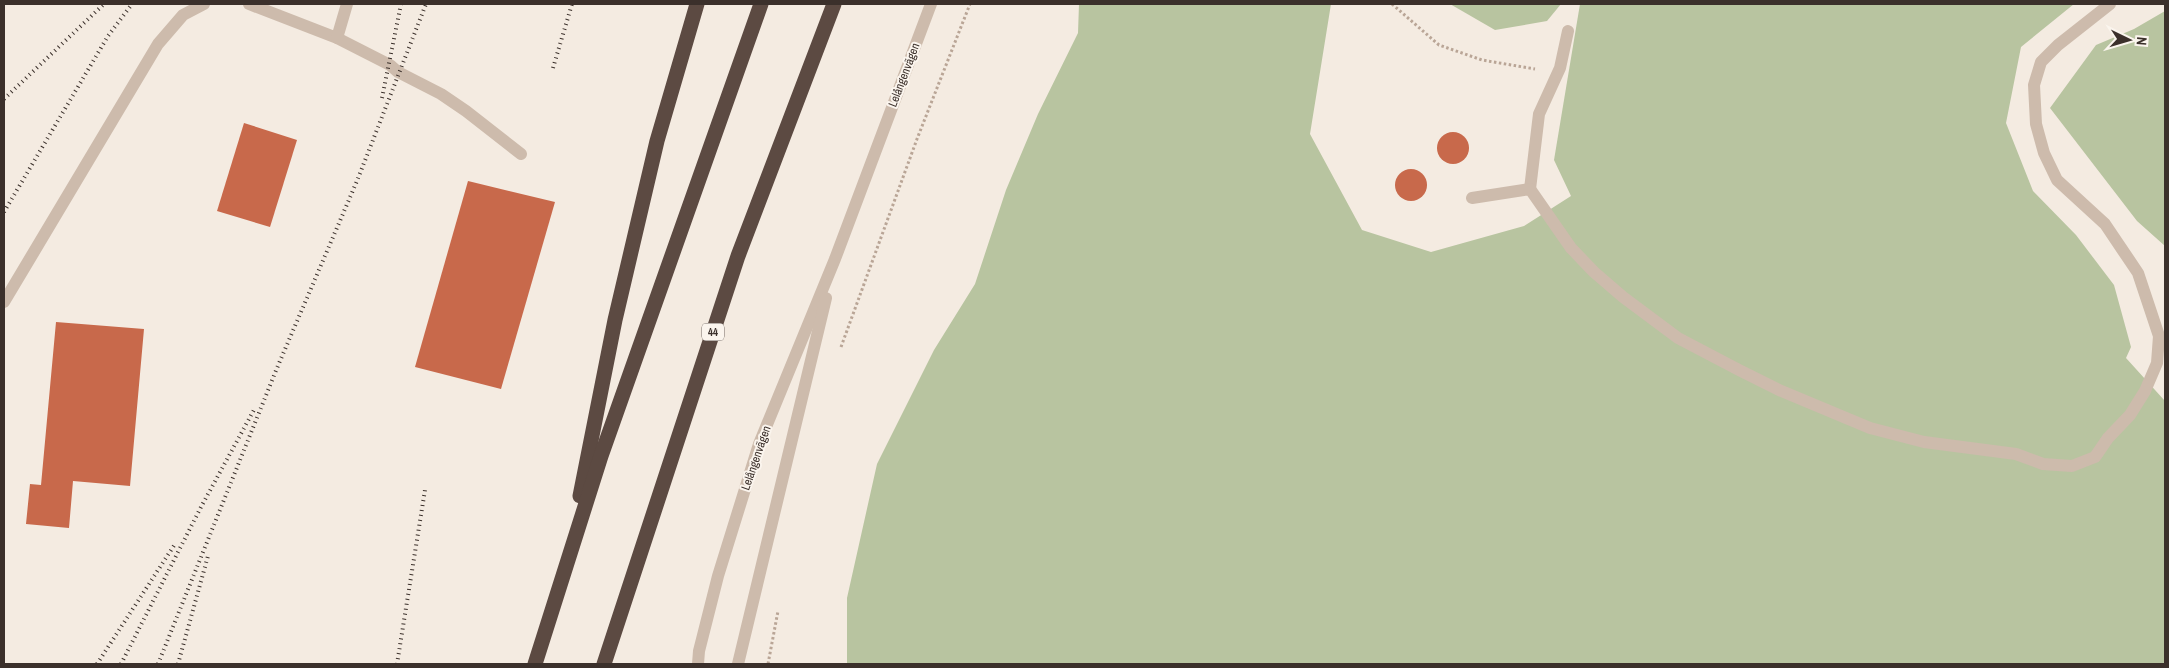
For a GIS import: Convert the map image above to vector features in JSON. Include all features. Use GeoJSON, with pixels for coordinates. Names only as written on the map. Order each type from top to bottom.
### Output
{"type":"FeatureCollection","features":[{"type":"Feature","properties":{"kind":"highway"},"geometry":{"type":"LineString","coordinates":[[566,563],[617,310],[657,141],[697,4]]}},
{"type":"Feature","properties":{"kind":"highway"},"geometry":{"type":"LineString","coordinates":[[534,664],[605,446],[761,4]]}},
{"type":"Feature","properties":{"kind":"highway","name":"44"},"geometry":{"type":"LineString","coordinates":[[604,664],[738,256],[834,4]]}},
{"type":"Feature","properties":{"kind":"street"},"geometry":{"type":"LineString","coordinates":[[4,302],[158,44],[183,15],[204,4]]}},
{"type":"Feature","properties":{"kind":"street"},"geometry":{"type":"LineString","coordinates":[[249,4],[337,38],[441,94],[521,154]]}},
{"type":"Feature","properties":{"kind":"street"},"geometry":{"type":"LineString","coordinates":[[337,38],[347,4]]}},
{"type":"Feature","properties":{"kind":"street","name":"Lelångenvägen"},"geometry":{"type":"LineString","coordinates":[[698,664],[699,651],[718,576],[759,444],[835,259],[931,4]]}},
{"type":"Feature","properties":{"kind":"street"},"geometry":{"type":"LineString","coordinates":[[1568,31],[1560,68],[1539,114],[1530,189],[1571,248],[1594,272],[1623,297],[1678,338],[1780,390],[1870,428],[1924,442],[2016,454],[2044,464],[2072,466],[2095,457],[2108,438],[2130,415],[2145,391],[2157,363],[2160,336],[2138,273],[2105,224],[2057,180],[2044,153],[2036,124],[2034,86],[2041,62],[2058,45],[2110,4]]}},
{"type":"Feature","properties":{"kind":"street"},"geometry":{"type":"LineString","coordinates":[[1472,198],[1530,189]]}},
{"type":"Feature","properties":{"kind":"street","name":"Lelångenvägen"},"geometry":{"type":"LineString","coordinates":[[738,664],[835,259]]}},
{"type":"Feature","properties":{"kind":"path"},"geometry":{"type":"LineString","coordinates":[[838,355],[910,157],[970,4]]}},
{"type":"Feature","properties":{"kind":"path"},"geometry":{"type":"LineString","coordinates":[[1392,4],[1439,45],[1482,60],[1532,68],[1546,74],[1554,82]]}},
{"type":"Feature","properties":{"kind":"path"},"geometry":{"type":"LineString","coordinates":[[768,664],[779,602]]}},
{"type":"Feature","properties":{"kind":"green space"},"geometry":{"type":"Polygon","coordinates":[[[1079,4],[1331,4],[1310,134],[1362,230],[1431,252],[1524,226],[1571,196],[1554,160],[1580,4],[2074,4],[2021,47],[2006,123],[2033,191],[2076,235],[2114,285],[2131,347],[2126,358],[2165,401],[2165,664],[847,664],[847,598],[877,464],[934,350],[975,284],[1006,190],[1038,114],[1078,33],[1079,4]]]}},
{"type":"Feature","properties":{"kind":"green space"},"geometry":{"type":"Polygon","coordinates":[[[1450,4],[1561,4],[1547,21],[1495,30],[1450,4]]]}},
{"type":"Feature","properties":{"kind":"green space"},"geometry":{"type":"Polygon","coordinates":[[[2165,11],[2165,246],[2137,221],[2050,108],[2096,45],[2134,29],[2165,11]]]}},
{"type":"Feature","properties":{"kind":"building"},"geometry":{"type":"Polygon","coordinates":[[[244,123],[297,140],[270,227],[217,211],[244,123]]]}},
{"type":"Feature","properties":{"kind":"building"},"geometry":{"type":"Polygon","coordinates":[[[1453,132],[1459,133],[1464,137],[1468,142],[1468,154],[1464,159],[1459,163],[1453,164],[1447,163],[1442,159],[1438,154],[1437,148],[1438,142],[1442,137],[1447,133],[1453,132]]]}},
{"type":"Feature","properties":{"kind":"building"},"geometry":{"type":"Polygon","coordinates":[[[1411,169],[1417,170],[1422,174],[1426,179],[1426,191],[1422,196],[1417,200],[1411,201],[1405,200],[1400,196],[1396,191],[1395,185],[1396,179],[1400,174],[1405,170],[1411,169]]]}},
{"type":"Feature","properties":{"kind":"building"},"geometry":{"type":"Polygon","coordinates":[[[468,181],[555,202],[501,389],[415,367],[468,181]]]}},
{"type":"Feature","properties":{"kind":"building"},"geometry":{"type":"Polygon","coordinates":[[[56,322],[144,329],[130,486],[73,481],[69,528],[26,524],[30,484],[41,485],[56,322]]]}},
{"type":"Feature","properties":{"kind":"railway"},"geometry":{"type":"LineString","coordinates":[[4,99],[104,4]]}},
{"type":"Feature","properties":{"kind":"railway"},"geometry":{"type":"LineString","coordinates":[[4,212],[108,36],[132,4]]}},
{"type":"Feature","properties":{"kind":"railway"},"geometry":{"type":"LineString","coordinates":[[382,98],[401,4]]}},
{"type":"Feature","properties":{"kind":"railway"},"geometry":{"type":"LineString","coordinates":[[158,664],[277,368],[357,181],[426,4]]}},
{"type":"Feature","properties":{"kind":"railway"},"geometry":{"type":"LineString","coordinates":[[553,68],[572,4]]}},
{"type":"Feature","properties":{"kind":"railway"},"geometry":{"type":"LineString","coordinates":[[121,664],[201,507],[255,408]]}},
{"type":"Feature","properties":{"kind":"railway"},"geometry":{"type":"LineString","coordinates":[[397,664],[425,490]]}},
{"type":"Feature","properties":{"kind":"railway"},"geometry":{"type":"LineString","coordinates":[[97,664],[175,544]]}},
{"type":"Feature","properties":{"kind":"railway"},"geometry":{"type":"LineString","coordinates":[[178,664],[208,556]]}}]}
